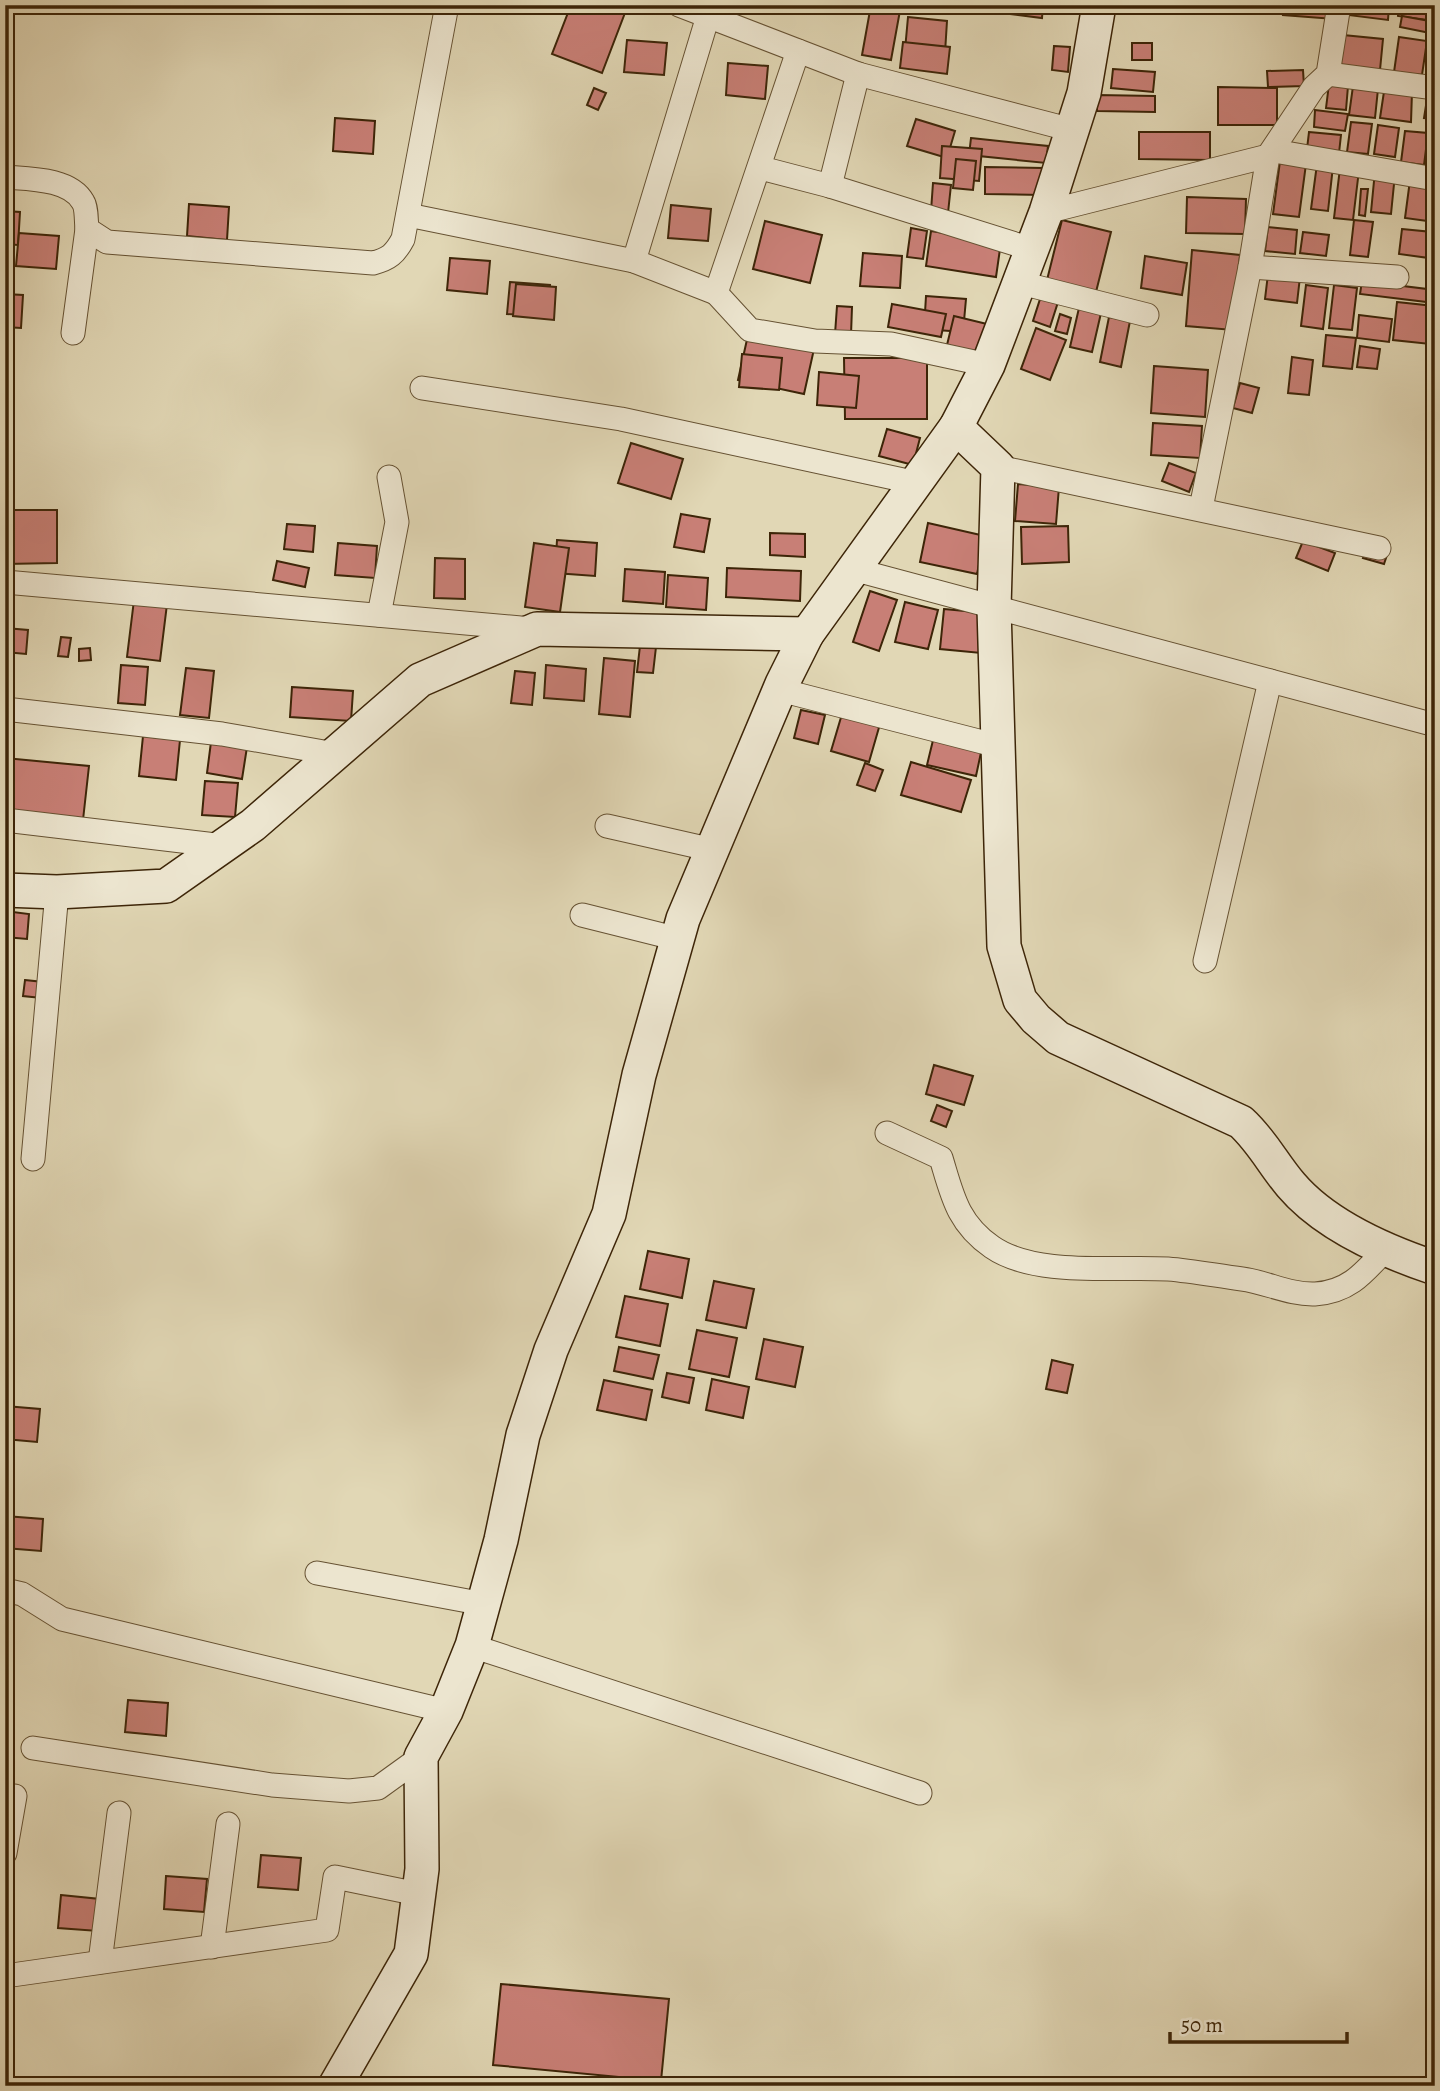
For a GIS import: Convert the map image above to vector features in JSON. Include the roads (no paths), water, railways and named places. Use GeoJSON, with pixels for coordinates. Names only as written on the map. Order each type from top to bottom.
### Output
{"type":"FeatureCollection","features":[{"type":"Feature","properties":{"kind":"street"},"geometry":{"type":"LineString","coordinates":[[88,229],[94,237],[107,242],[373,263],[396,254],[403,239],[408,215],[447,5]]}},
{"type":"Feature","properties":{"kind":"street"},"geometry":{"type":"LineString","coordinates":[[679,5],[858,74],[1072,130]]}},
{"type":"Feature","properties":{"kind":"street"},"geometry":{"type":"LineString","coordinates":[[33,1748],[272,1785],[349,1791],[378,1788],[421,1756],[446,1710],[472,1646],[501,1540],[523,1435],[551,1350],[609,1214],[639,1075],[678,940],[779,690],[807,634],[856,570],[956,427],[988,365],[1021,283],[1084,93],[1099,5]]}},
{"type":"Feature","properties":{"kind":"street"},"geometry":{"type":"LineString","coordinates":[[1201,508],[1271,153],[1314,87],[1328,74],[1339,5]]}},
{"type":"Feature","properties":{"kind":"street"},"geometry":{"type":"LineString","coordinates":[[634,261],[708,16]]}},
{"type":"Feature","properties":{"kind":"street"},"geometry":{"type":"LineString","coordinates":[[716,293],[761,168],[798,51]]}},
{"type":"Feature","properties":{"kind":"street"},"geometry":{"type":"LineString","coordinates":[[830,186],[858,74]]}},
{"type":"Feature","properties":{"kind":"street"},"geometry":{"type":"LineString","coordinates":[[1328,74],[1435,88]]}},
{"type":"Feature","properties":{"kind":"street"},"geometry":{"type":"LineString","coordinates":[[1046,212],[1271,153],[1435,179]]}},
{"type":"Feature","properties":{"kind":"street"},"geometry":{"type":"LineString","coordinates":[[761,168],[830,186],[1031,249]]}},
{"type":"Feature","properties":{"kind":"street"},"geometry":{"type":"LineString","coordinates":[[5,177],[40,180],[74,193],[84,202],[88,229],[73,333]]}},
{"type":"Feature","properties":{"kind":"street"},"geometry":{"type":"LineString","coordinates":[[408,215],[634,261],[716,293],[750,330],[815,341],[891,344],[988,365]]}},
{"type":"Feature","properties":{"kind":"street"},"geometry":{"type":"LineString","coordinates":[[1250,267],[1397,276]]}},
{"type":"Feature","properties":{"kind":"street"},"geometry":{"type":"LineString","coordinates":[[1021,283],[1147,316]]}},
{"type":"Feature","properties":{"kind":"street"},"geometry":{"type":"LineString","coordinates":[[422,388],[621,419],[917,483]]}},
{"type":"Feature","properties":{"kind":"street"},"geometry":{"type":"LineString","coordinates":[[956,427],[998,467],[1201,508],[1379,548]]}},
{"type":"Feature","properties":{"kind":"street"},"geometry":{"type":"LineString","coordinates":[[998,467],[994,608],[1004,946],[1020,1000],[1036,1019],[1058,1038],[1241,1122],[1257,1137],[1291,1186],[1310,1203],[1384,1251],[1435,1268]]}},
{"type":"Feature","properties":{"kind":"street"},"geometry":{"type":"LineString","coordinates":[[379,615],[397,522],[389,477]]}},
{"type":"Feature","properties":{"kind":"street"},"geometry":{"type":"LineString","coordinates":[[856,570],[1435,725]]}},
{"type":"Feature","properties":{"kind":"street"},"geometry":{"type":"LineString","coordinates":[[5,582],[537,629],[807,634]]}},
{"type":"Feature","properties":{"kind":"street"},"geometry":{"type":"LineString","coordinates":[[5,890],[57,892],[166,886],[253,825],[420,680],[537,629]]}},
{"type":"Feature","properties":{"kind":"street"},"geometry":{"type":"LineString","coordinates":[[1205,961],[1270,681]]}},
{"type":"Feature","properties":{"kind":"street"},"geometry":{"type":"LineString","coordinates":[[779,690],[998,746]]}},
{"type":"Feature","properties":{"kind":"street"},"geometry":{"type":"LineString","coordinates":[[5,709],[222,734],[335,754]]}},
{"type":"Feature","properties":{"kind":"street"},"geometry":{"type":"LineString","coordinates":[[5,820],[224,845]]}},
{"type":"Feature","properties":{"kind":"street"},"geometry":{"type":"LineString","coordinates":[[607,826],[713,850]]}},
{"type":"Feature","properties":{"kind":"street"},"geometry":{"type":"LineString","coordinates":[[33,1159],[57,892]]}},
{"type":"Feature","properties":{"kind":"street"},"geometry":{"type":"LineString","coordinates":[[582,915],[678,940]]}},
{"type":"Feature","properties":{"kind":"street"},"geometry":{"type":"LineString","coordinates":[[887,1133],[941,1158],[952,1201],[962,1217],[991,1247],[1011,1258],[1036,1264],[1170,1269],[1248,1280],[1313,1294],[1340,1289],[1356,1282],[1384,1251]]}},
{"type":"Feature","properties":{"kind":"street"},"geometry":{"type":"LineString","coordinates":[[317,1573],[484,1604]]}},
{"type":"Feature","properties":{"kind":"street"},"geometry":{"type":"LineString","coordinates":[[5,1590],[22,1594],[62,1619],[446,1710]]}},
{"type":"Feature","properties":{"kind":"street"},"geometry":{"type":"LineString","coordinates":[[472,1646],[920,1793]]}},
{"type":"Feature","properties":{"kind":"street"},"geometry":{"type":"LineString","coordinates":[[335,2086],[411,1954],[422,1869],[421,1756]]}},
{"type":"Feature","properties":{"kind":"street"},"geometry":{"type":"LineString","coordinates":[[5,1853],[15,1796]]}},
{"type":"Feature","properties":{"kind":"street"},"geometry":{"type":"LineString","coordinates":[[100,1962],[119,1813]]}},
{"type":"Feature","properties":{"kind":"street"},"geometry":{"type":"LineString","coordinates":[[212,1947],[228,1824]]}},
{"type":"Feature","properties":{"kind":"street"},"geometry":{"type":"LineString","coordinates":[[5,1976],[327,1930],[335,1877],[418,1894]]}}]}
